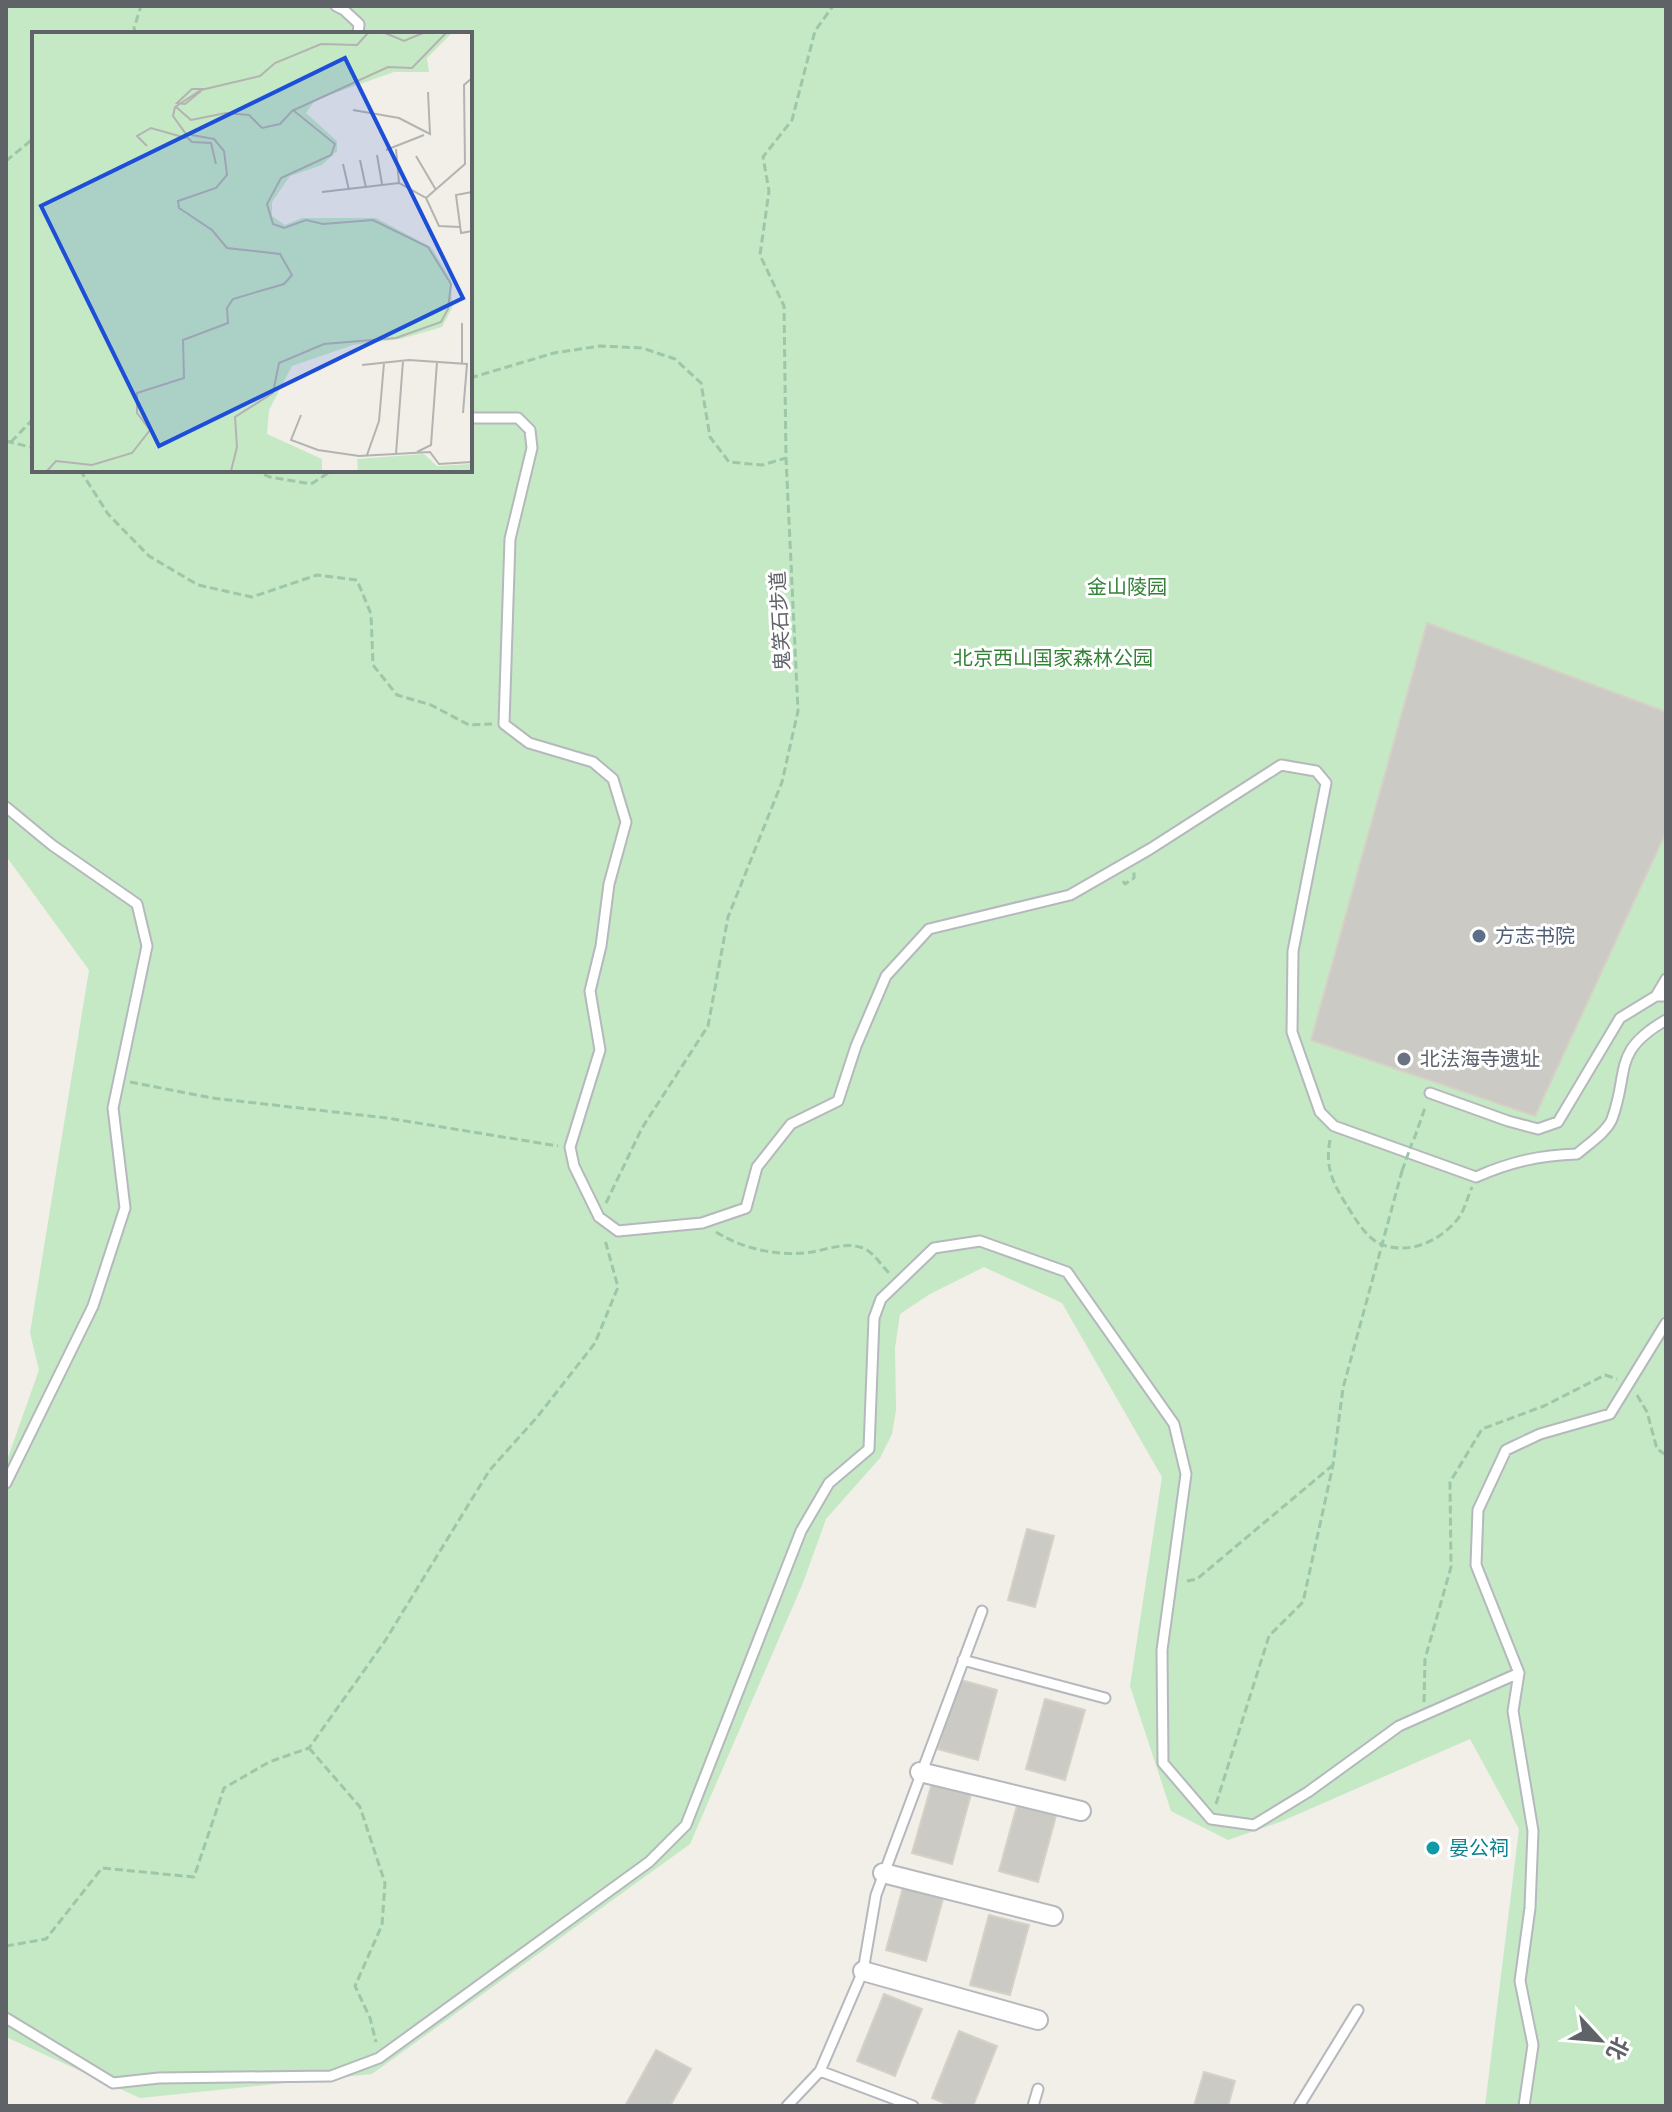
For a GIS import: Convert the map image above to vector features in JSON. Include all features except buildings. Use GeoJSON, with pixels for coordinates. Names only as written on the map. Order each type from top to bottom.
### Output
{"type":"FeatureCollection","features":[{"type":"Feature","properties":{"kind":"street"},"geometry":{"type":"LineString","coordinates":[[920,1772],[1081,1811]]}},
{"type":"Feature","properties":{"kind":"street"},"geometry":{"type":"LineString","coordinates":[[883,1873],[1053,1916]]}},
{"type":"Feature","properties":{"kind":"street"},"geometry":{"type":"LineString","coordinates":[[863,1971],[1038,2020]]}},
{"type":"Feature","properties":{"kind":"lane"},"geometry":{"type":"LineString","coordinates":[[336,6],[359,24],[358,32]]}},
{"type":"Feature","properties":{"kind":"lane"},"geometry":{"type":"LineString","coordinates":[[472,418],[518,418],[530,430],[532,448],[510,539],[504,724],[529,743],[593,762],[613,779],[626,822],[609,884],[601,946],[590,991],[600,1050],[570,1147],[574,1166],[599,1217],[618,1231],[702,1223],[746,1208],[757,1167],[791,1124],[838,1101],[856,1046],[886,976],[929,929],[1070,895],[1150,849],[1281,765],[1316,771],[1326,783],[1293,951],[1292,1032],[1320,1112],[1334,1126],[1476,1177],[1507,1163],[1545,1155],[1577,1154],[1611,1122],[1624,1062],[1642,1034],[1666,1020]]}},
{"type":"Feature","properties":{"kind":"lane"},"geometry":{"type":"LineString","coordinates":[[6,807],[52,845],[137,904],[147,946],[113,1108],[125,1208],[93,1306],[6,1483]]}},
{"type":"Feature","properties":{"kind":"lane"},"geometry":{"type":"LineString","coordinates":[[1430,1093],[1538,1129],[1558,1122],[1620,1018],[1661,996],[1666,979]]}},
{"type":"Feature","properties":{"kind":"lane"},"geometry":{"type":"LineString","coordinates":[[6,2018],[113,2083],[159,2078],[331,2076],[379,2058],[649,1862],[686,1825],[801,1531],[829,1483],[869,1449],[874,1318],[881,1299],[934,1248],[980,1241],[1067,1272],[1174,1424],[1186,1474],[1162,1650],[1163,1763],[1211,1819],[1254,1825],[1308,1792],[1399,1726],[1519,1673]]}},
{"type":"Feature","properties":{"kind":"lane"},"geometry":{"type":"LineString","coordinates":[[1524,2106],[1533,2045],[1520,1981],[1530,1908],[1533,1831],[1513,1711],[1519,1673],[1476,1565],[1478,1510],[1506,1450],[1540,1434],[1610,1414],[1666,1323]]}},
{"type":"Feature","properties":{"kind":"lane"},"geometry":{"type":"LineString","coordinates":[[787,2106],[820,2071],[863,1971],[876,1895],[883,1873],[982,1611]]}},
{"type":"Feature","properties":{"kind":"lane"},"geometry":{"type":"LineString","coordinates":[[963,1660],[1105,1698]]}},
{"type":"Feature","properties":{"kind":"lane"},"geometry":{"type":"LineString","coordinates":[[1299,2106],[1358,2010]]}},
{"type":"Feature","properties":{"kind":"lane"},"geometry":{"type":"LineString","coordinates":[[820,2071],[913,2106]]}},
{"type":"Feature","properties":{"kind":"lane"},"geometry":{"type":"LineString","coordinates":[[1033,2106],[1038,2089]]}},
{"type":"Feature","properties":{"kind":"path"},"geometry":{"type":"LineString","coordinates":[[135,32],[141,6]]}},
{"type":"Feature","properties":{"kind":"path","name":"鬼笑石步道"},"geometry":{"type":"LineString","coordinates":[[599,1217],[642,1128],[708,1026],[728,917],[782,782],[794,736],[798,711],[786,458],[784,306],[760,255],[769,191],[763,157],[792,120],[815,31],[833,6]]}},
{"type":"Feature","properties":{"kind":"path"},"geometry":{"type":"LineString","coordinates":[[6,161],[32,140]]}},
{"type":"Feature","properties":{"kind":"path"},"geometry":{"type":"LineString","coordinates":[[472,377],[554,353],[600,346],[642,348],[675,359],[701,383],[710,437],[729,462],[762,465],[786,458]]}},
{"type":"Feature","properties":{"kind":"path"},"geometry":{"type":"LineString","coordinates":[[9,442],[32,420]]}},
{"type":"Feature","properties":{"kind":"path"},"geometry":{"type":"LineString","coordinates":[[9,442],[32,448]]}},
{"type":"Feature","properties":{"kind":"path"},"geometry":{"type":"LineString","coordinates":[[81,472],[108,514],[149,556],[198,585],[252,597],[317,575],[357,580],[371,614],[373,665],[397,695],[431,705],[469,725],[504,724]]}},
{"type":"Feature","properties":{"kind":"path"},"geometry":{"type":"LineString","coordinates":[[258,472],[311,484],[330,472]]}},
{"type":"Feature","properties":{"kind":"path"},"geometry":{"type":"LineString","coordinates":[[119,1080],[212,1098],[374,1116],[570,1147]]}},
{"type":"Feature","properties":{"kind":"path"},"geometry":{"type":"LineString","coordinates":[[1211,1819],[1269,1636],[1303,1602],[1333,1465],[1343,1388],[1402,1171],[1430,1093]]}},
{"type":"Feature","properties":{"kind":"path"},"geometry":{"type":"LineString","coordinates":[[1334,1126],[1326,1158],[1335,1186],[1358,1224],[1381,1245],[1413,1247],[1430,1243],[1458,1220],[1476,1177]]}},
{"type":"Feature","properties":{"kind":"path"},"geometry":{"type":"LineString","coordinates":[[6,1946],[46,1939],[102,1868],[194,1877],[224,1788],[269,1762],[309,1748],[385,1641],[489,1471],[538,1416],[595,1343],[618,1287],[599,1217]]}},
{"type":"Feature","properties":{"kind":"path"},"geometry":{"type":"LineString","coordinates":[[702,1223],[734,1243],[769,1252],[810,1252],[836,1245],[866,1250],[897,1282]]}},
{"type":"Feature","properties":{"kind":"path"},"geometry":{"type":"LineString","coordinates":[[1629,1383],[1647,1412],[1657,1449],[1666,1455]]}},
{"type":"Feature","properties":{"kind":"path"},"geometry":{"type":"LineString","coordinates":[[1172,1584],[1197,1579],[1333,1465]]}},
{"type":"Feature","properties":{"kind":"path"},"geometry":{"type":"LineString","coordinates":[[309,1748],[360,1807],[385,1883],[382,1925],[355,1986],[370,2018],[379,2058]]}},
{"type":"Feature","properties":{"kind":"green space","name":"北京西山国家森林公园"},"geometry":{"type":"Polygon","coordinates":[[[6,6],[1666,6],[1666,2106],[1485,2106],[1519,1829],[1470,1739],[1280,1822],[1228,1840],[1171,1811],[1130,1686],[1162,1477],[1062,1303],[984,1267],[930,1294],[900,1314],[895,1348],[896,1410],[892,1434],[880,1458],[826,1519],[803,1583],[690,1844],[372,2074],[140,2098],[6,2037],[6,1463],[39,1370],[30,1333],[89,970],[6,856],[6,6]]]}},
{"type":"Feature","properties":{"kind":"place","name":"方志书院"},"geometry":{"type":"Point","coordinates":[1479,936]}},
{"type":"Feature","properties":{"kind":"place","name":"北法海寺遗址"},"geometry":{"type":"Point","coordinates":[1404,1059]}},
{"type":"Feature","properties":{"kind":"place","name":"晏公祠"},"geometry":{"type":"Point","coordinates":[1433,1848]}},
{"type":"Feature","properties":{"kind":"park label","name":"金山陵园"},"geometry":{"type":"Point","coordinates":[1127,587]}}]}
